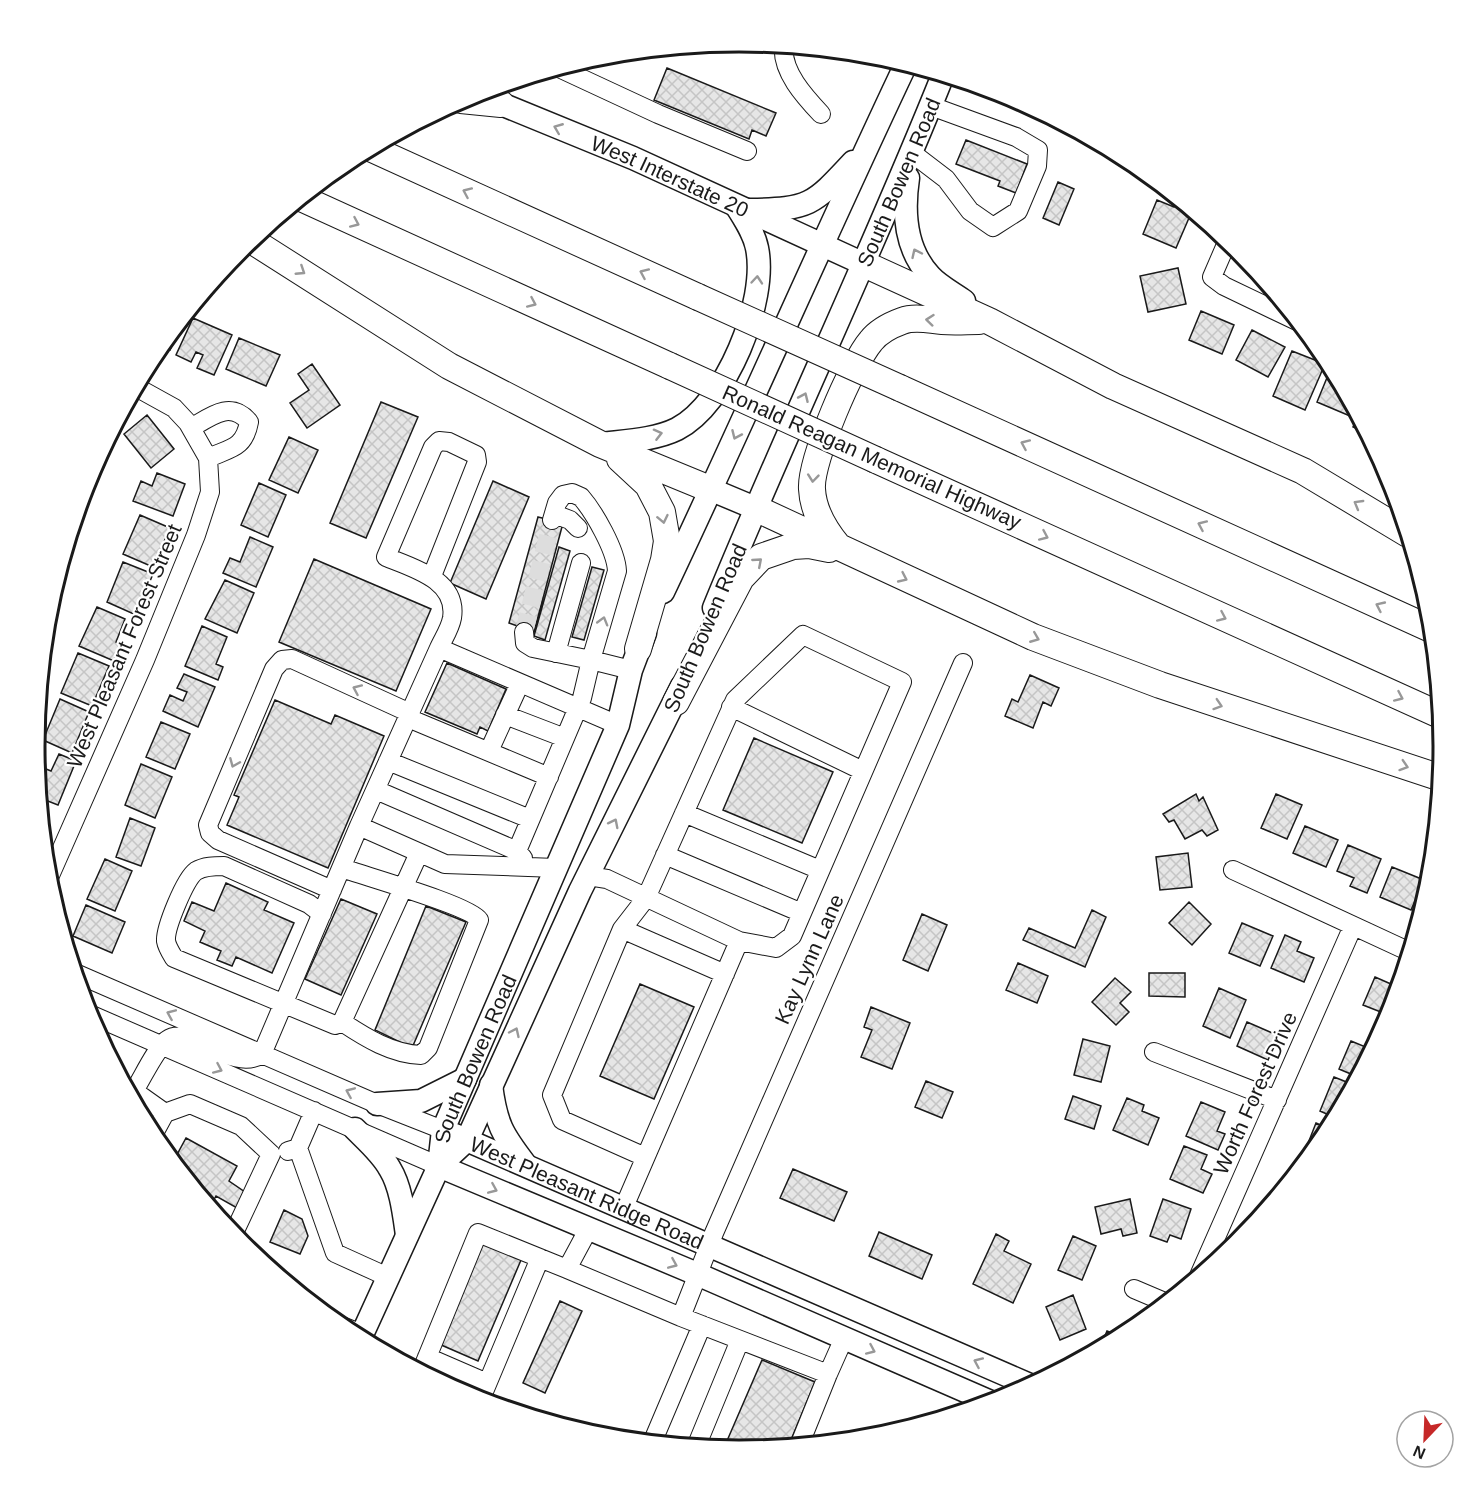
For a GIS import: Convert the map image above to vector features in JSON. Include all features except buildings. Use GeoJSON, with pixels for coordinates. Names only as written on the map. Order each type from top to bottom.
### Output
{"type":"FeatureCollection","features":[{"type":"Feature","properties":{"kind":"highway"},"geometry":{"type":"LineString","coordinates":[[481,102],[501,105]]}},
{"type":"Feature","properties":{"kind":"highway"},"geometry":{"type":"LineString","coordinates":[[380,153],[1423,626]]}},
{"type":"Feature","properties":{"kind":"highway","name":"Ronald Reagan Memorial Highway"},"geometry":{"type":"LineString","coordinates":[[310,202],[1433,712]]}},
{"type":"Feature","properties":{"kind":"highway"},"geometry":{"type":"LineString","coordinates":[[259,245],[449,366],[600,444],[712,490]]}},
{"type":"Feature","properties":{"kind":"highway"},"geometry":{"type":"LineString","coordinates":[[864,264],[988,321],[1113,386],[1303,471],[1399,528]]}},
{"type":"Feature","properties":{"kind":"highway"},"geometry":{"type":"LineString","coordinates":[[838,546],[826,532],[817,514],[812,475],[821,443],[871,341],[883,330],[916,318],[952,322],[988,321]]}},
{"type":"Feature","properties":{"kind":"highway"},"geometry":{"type":"LineString","coordinates":[[600,444],[648,485],[662,512],[667,541],[664,560],[635,660]]}},
{"type":"Feature","properties":{"kind":"highway"},"geometry":{"type":"LineString","coordinates":[[755,508],[1033,637],[1149,681],[1433,775]]}},
{"type":"Feature","properties":{"kind":"highway"},"geometry":{"type":"LineString","coordinates":[[675,702],[741,578],[761,557],[781,548],[809,545],[823,547],[874,564]]}},
{"type":"Feature","properties":{"kind":"main road","name":"South Bowen Road"},"geometry":{"type":"LineString","coordinates":[[364,1330],[439,1166],[443,1130],[618,725],[635,660],[902,72]]}},
{"type":"Feature","properties":{"kind":"main road","name":"South Bowen Road"},"geometry":{"type":"LineString","coordinates":[[439,1166],[467,1140],[588,876],[675,702],[755,508],[864,264],[940,82]]}},
{"type":"Feature","properties":{"kind":"main road","name":"West Interstate 20"},"geometry":{"type":"LineString","coordinates":[[489,99],[633,158],[864,264]]}},
{"type":"Feature","properties":{"kind":"main road"},"geometry":{"type":"LineString","coordinates":[[600,444],[655,436],[677,429],[703,410],[729,373],[742,342],[756,294],[758,248],[740,208],[789,209],[806,205],[826,191],[868,145]]}},
{"type":"Feature","properties":{"kind":"main road"},"geometry":{"type":"LineString","coordinates":[[912,153],[906,194],[907,233],[922,266],[930,277],[988,321]]}},
{"type":"Feature","properties":{"kind":"main road"},"geometry":{"type":"LineString","coordinates":[[712,490],[755,508]]}},
{"type":"Feature","properties":{"kind":"main road"},"geometry":{"type":"LineString","coordinates":[[556,868],[588,876]]}},
{"type":"Feature","properties":{"kind":"main road"},"geometry":{"type":"LineString","coordinates":[[377,1104],[421,1101],[465,1078]]}},
{"type":"Feature","properties":{"kind":"main road"},"geometry":{"type":"LineString","coordinates":[[491,1085],[499,1127],[526,1166]]}},
{"type":"Feature","properties":{"kind":"main road"},"geometry":{"type":"LineString","coordinates":[[355,1129],[376,1150],[391,1171],[407,1234]]}},
{"type":"Feature","properties":{"kind":"main road","name":"West Pleasant Ridge Road"},"geometry":{"type":"LineString","coordinates":[[443,1130],[1021,1381]]}},
{"type":"Feature","properties":{"kind":"main road","name":"West Pleasant Ridge Road"},"geometry":{"type":"LineString","coordinates":[[439,1166],[697,1274],[980,1397]]}},
{"type":"Feature","properties":{"kind":"street"},"geometry":{"type":"LineString","coordinates":[[783,53],[800,92],[821,114]]}},
{"type":"Feature","properties":{"kind":"street"},"geometry":{"type":"LineString","coordinates":[[570,74],[747,151]]}},
{"type":"Feature","properties":{"kind":"street"},"geometry":{"type":"LineString","coordinates":[[912,153],[946,179],[970,211],[993,227],[1018,211],[1037,166],[1038,150],[1016,137],[931,106]]}},
{"type":"Feature","properties":{"kind":"street"},"geometry":{"type":"LineString","coordinates":[[1224,249],[1212,277],[1281,313]]}},
{"type":"Feature","properties":{"kind":"street"},"geometry":{"type":"LineString","coordinates":[[143,391],[174,408],[191,428],[208,458],[243,442],[249,422],[235,411],[221,411],[191,428]]}},
{"type":"Feature","properties":{"kind":"street"},"geometry":{"type":"LineString","coordinates":[[134,1087],[162,1044],[169,1038],[178,1036],[202,1043],[238,1059],[256,1058],[262,1054],[388,761],[452,619],[452,604],[444,589],[432,576],[386,557],[433,447],[439,441],[449,442],[476,454],[477,462],[432,576]]}},
{"type":"Feature","properties":{"kind":"street","name":"West Pleasant Forest Street"},"geometry":{"type":"LineString","coordinates":[[52,846],[145,660],[196,535],[210,492],[208,458]]}},
{"type":"Feature","properties":{"kind":"street"},"geometry":{"type":"LineString","coordinates":[[517,851],[578,708],[616,577],[617,563],[600,527],[581,496],[572,493],[563,495],[557,503],[553,517],[570,520],[578,528]]}},
{"type":"Feature","properties":{"kind":"street"},"geometry":{"type":"LineString","coordinates":[[556,652],[581,563]]}},
{"type":"Feature","properties":{"kind":"street"},"geometry":{"type":"LineString","coordinates":[[524,632],[523,640],[528,645],[591,660],[635,660]]}},
{"type":"Feature","properties":{"kind":"street"},"geometry":{"type":"LineString","coordinates":[[588,876],[605,878],[646,897],[739,941],[776,948],[792,936],[902,682],[803,635],[735,700],[646,897],[622,929],[552,1095],[562,1120],[645,1157]]}},
{"type":"Feature","properties":{"kind":"street"},"geometry":{"type":"LineString","coordinates":[[439,648],[618,725]]}},
{"type":"Feature","properties":{"kind":"street"},"geometry":{"type":"LineString","coordinates":[[332,890],[218,840],[210,833],[208,825],[274,669],[282,660],[292,659],[409,715],[549,777]]}},
{"type":"Feature","properties":{"kind":"street","name":"Kay Lynn Lane"},"geometry":{"type":"LineString","coordinates":[[681,1317],[709,1244],[963,663]]}},
{"type":"Feature","properties":{"kind":"street"},"geometry":{"type":"LineString","coordinates":[[489,751],[520,683]]}},
{"type":"Feature","properties":{"kind":"street"},"geometry":{"type":"LineString","coordinates":[[731,708],[863,771]]}},
{"type":"Feature","properties":{"kind":"street"},"geometry":{"type":"LineString","coordinates":[[505,715],[565,738]]}},
{"type":"Feature","properties":{"kind":"street"},"geometry":{"type":"LineString","coordinates":[[388,761],[530,819]]}},
{"type":"Feature","properties":{"kind":"street"},"geometry":{"type":"LineString","coordinates":[[376,790],[517,851],[530,867]]}},
{"type":"Feature","properties":{"kind":"street"},"geometry":{"type":"LineString","coordinates":[[684,813],[820,870]]}},
{"type":"Feature","properties":{"kind":"street"},"geometry":{"type":"LineString","coordinates":[[360,826],[445,864],[556,868]]}},
{"type":"Feature","properties":{"kind":"street"},"geometry":{"type":"LineString","coordinates":[[322,914],[309,904],[224,866],[211,866],[197,871],[189,880],[166,930],[166,943],[174,958],[335,1025],[342,1022],[419,853]]}},
{"type":"Feature","properties":{"kind":"street"},"geometry":{"type":"LineString","coordinates":[[665,855],[802,913]]}},
{"type":"Feature","properties":{"kind":"street"},"geometry":{"type":"LineString","coordinates":[[342,868],[466,911],[476,915],[479,920],[428,1048],[421,1055],[404,1054],[364,1037],[342,1022]]}},
{"type":"Feature","properties":{"kind":"street"},"geometry":{"type":"LineString","coordinates":[[1233,870],[1403,949]]}},
{"type":"Feature","properties":{"kind":"street","name":"Worth Forest Drive"},"geometry":{"type":"LineString","coordinates":[[1205,1261],[1353,926]]}},
{"type":"Feature","properties":{"kind":"street"},"geometry":{"type":"LineString","coordinates":[[622,929],[725,974]]}},
{"type":"Feature","properties":{"kind":"street"},"geometry":{"type":"LineString","coordinates":[[624,1207],[739,941]]}},
{"type":"Feature","properties":{"kind":"street","name":"West Pleasant Ridge Road"},"geometry":{"type":"LineString","coordinates":[[85,977],[377,1104],[443,1130]]}},
{"type":"Feature","properties":{"kind":"street","name":"West Pleasant Ridge Road"},"geometry":{"type":"LineString","coordinates":[[101,1019],[439,1166]]}},
{"type":"Feature","properties":{"kind":"street"},"geometry":{"type":"LineString","coordinates":[[1154,1052],[1277,1100]]}},
{"type":"Feature","properties":{"kind":"street"},"geometry":{"type":"LineString","coordinates":[[140,1098],[165,1113]]}},
{"type":"Feature","properties":{"kind":"street"},"geometry":{"type":"LineString","coordinates":[[158,1126],[165,1113],[190,1104],[241,1126],[271,1154]]}},
{"type":"Feature","properties":{"kind":"street"},"geometry":{"type":"LineString","coordinates":[[314,1111],[298,1149],[334,1253],[388,1277]]}},
{"type":"Feature","properties":{"kind":"street"},"geometry":{"type":"LineString","coordinates":[[271,1154],[298,1149]]}},
{"type":"Feature","properties":{"kind":"street"},"geometry":{"type":"LineString","coordinates":[[237,1226],[271,1154]]}},
{"type":"Feature","properties":{"kind":"street"},"geometry":{"type":"LineString","coordinates":[[567,1269],[589,1228]]}},
{"type":"Feature","properties":{"kind":"street"},"geometry":{"type":"LineString","coordinates":[[424,1365],[478,1233],[681,1317],[828,1374]]}},
{"type":"Feature","properties":{"kind":"street"},"geometry":{"type":"LineString","coordinates":[[484,1392],[540,1258]]}},
{"type":"Feature","properties":{"kind":"street"},"geometry":{"type":"LineString","coordinates":[[1134,1289],[1159,1299]]}},
{"type":"Feature","properties":{"kind":"street"},"geometry":{"type":"LineString","coordinates":[[655,1436],[702,1325]]}},
{"type":"Feature","properties":{"kind":"street"},"geometry":{"type":"LineString","coordinates":[[802,1438],[843,1338]]}},
{"type":"Feature","properties":{"kind":"street"},"geometry":{"type":"LineString","coordinates":[[699,1440],[740,1340]]}},
{"type":"Feature","properties":{"kind":"street"},"geometry":{"type":"LineString","coordinates":[[425,1365],[487,1383]]}},
{"type":"Feature","properties":{"kind":"tunnel"},"geometry":{"type":"LineString","coordinates":[[524,632],[552,520]]}}]}
